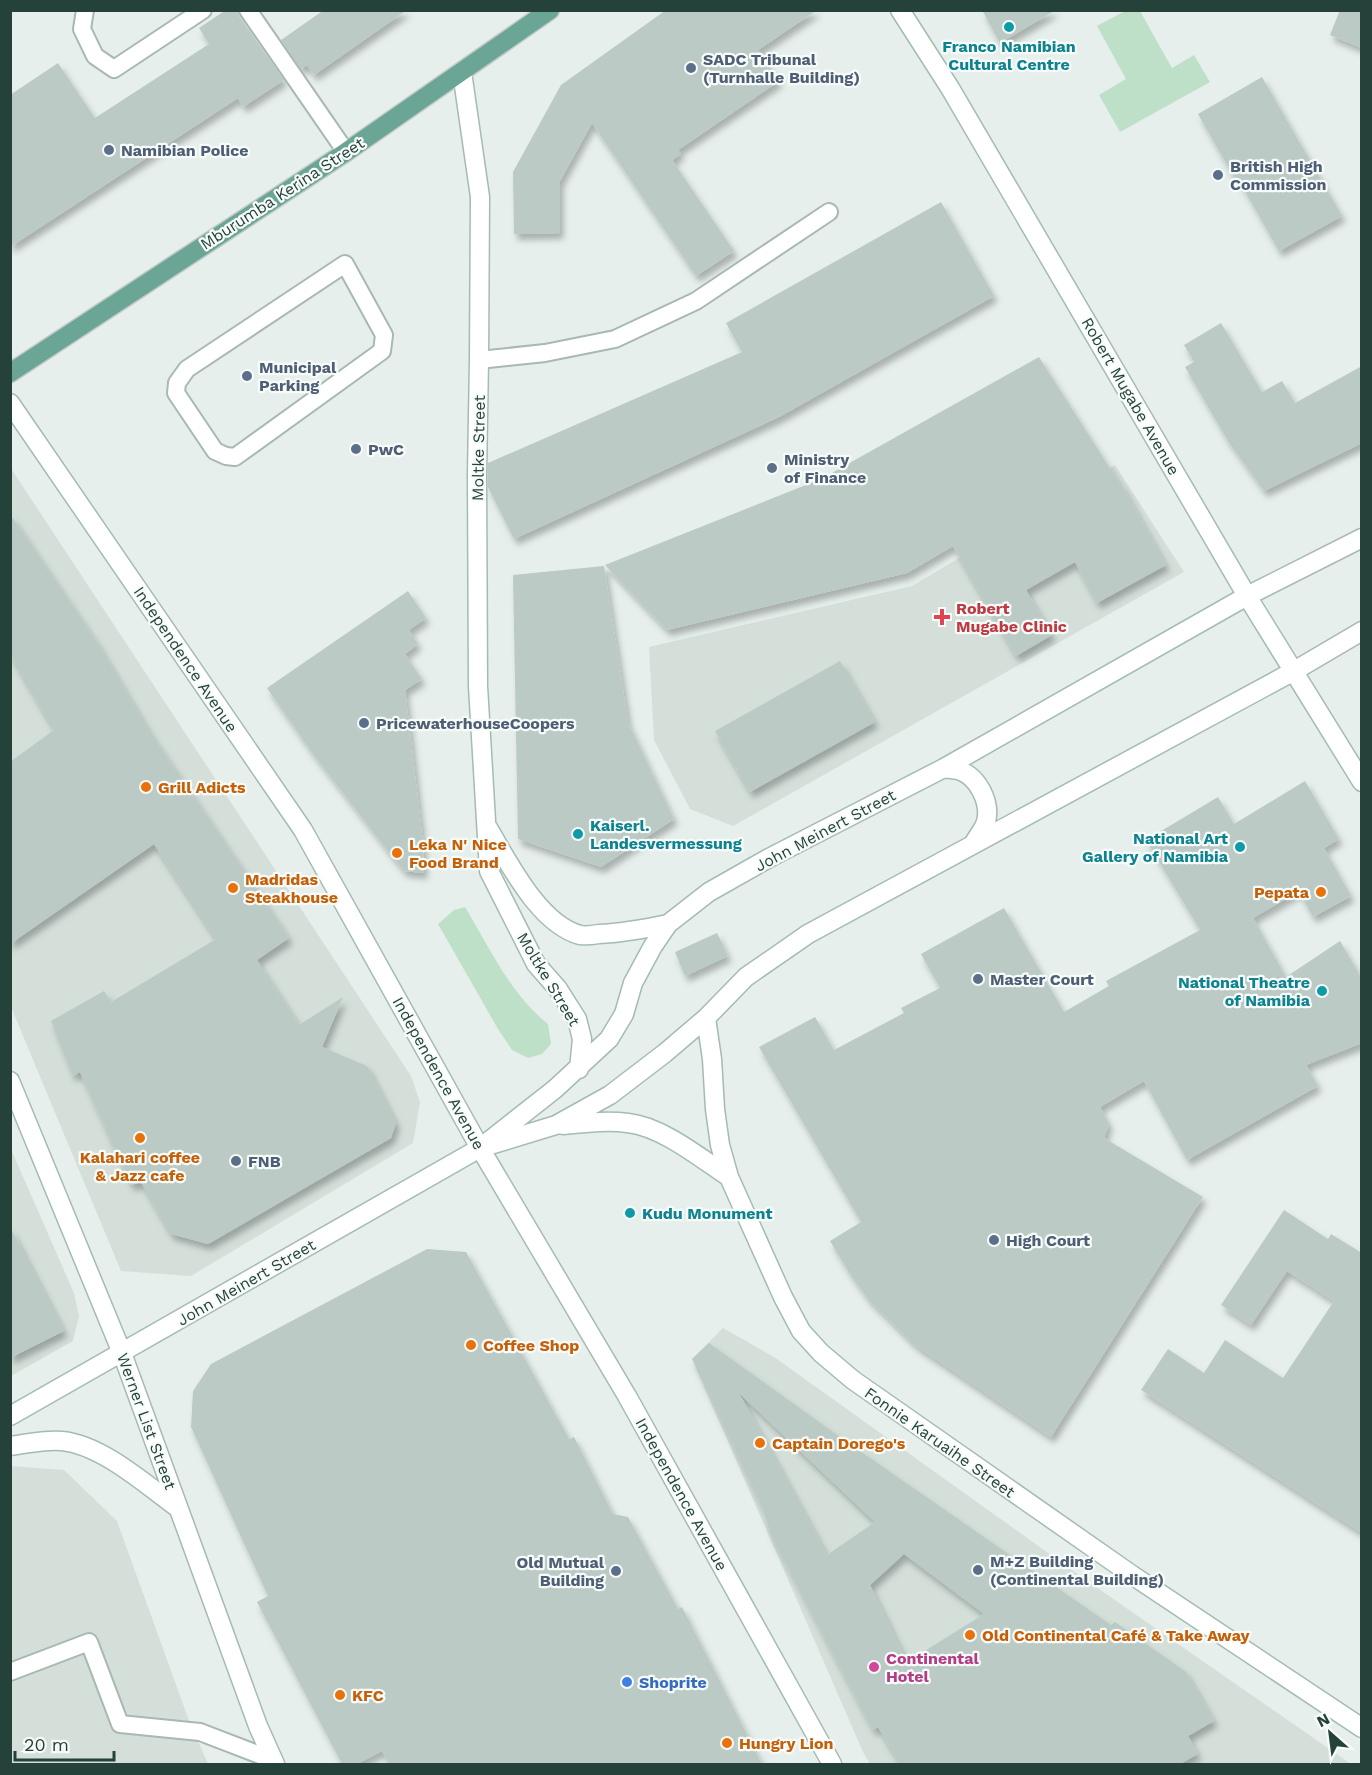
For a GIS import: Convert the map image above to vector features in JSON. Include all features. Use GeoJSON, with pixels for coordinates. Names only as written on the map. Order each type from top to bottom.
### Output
{"type":"FeatureCollection","features":[{"type":"Feature","properties":{"kind":"main road","name":"Mburumba Kerina Street"},"geometry":{"type":"LineString","coordinates":[[10,373],[346,152],[550,10]]}},
{"type":"Feature","properties":{"kind":"street","name":"Robert Mugabe Avenue"},"geometry":{"type":"LineString","coordinates":[[900,10],[956,97],[1247,596],[1362,782]]}},
{"type":"Feature","properties":{"kind":"street","name":"Moltke Street"},"geometry":{"type":"LineString","coordinates":[[462,72],[480,197],[477,474],[478,686],[489,871],[536,964],[558,990],[577,1019],[582,1039],[579,1069]]}},
{"type":"Feature","properties":{"kind":"street","name":"Independence Avenue"},"geometry":{"type":"LineString","coordinates":[[10,403],[303,830],[480,1148],[627,1396],[832,1764]]}},
{"type":"Feature","properties":{"kind":"street","name":"John Meinert Street"},"geometry":{"type":"LineString","coordinates":[[10,1416],[480,1148],[579,1069],[609,1039],[624,1014],[633,983],[653,946],[668,924],[709,892],[769,858],[944,768],[1247,596],[1362,538]]}},
{"type":"Feature","properties":{"kind":"street","name":"John Meinert Street"},"geometry":{"type":"LineString","coordinates":[[480,1148],[556,1125],[610,1095],[706,1018],[746,977],[808,934],[1362,632]]}},
{"type":"Feature","properties":{"kind":"street"},"geometry":{"type":"LineString","coordinates":[[944,768],[959,770],[973,779],[986,801],[986,822],[973,844]]}},
{"type":"Feature","properties":{"kind":"street","name":"Moltke Street"},"geometry":{"type":"LineString","coordinates":[[485,824],[537,904],[561,927],[582,935],[628,932],[668,924]]}},
{"type":"Feature","properties":{"kind":"street","name":"Fonnie Karuaihe Street"},"geometry":{"type":"LineString","coordinates":[[706,1018],[720,1145],[729,1177],[783,1297],[801,1331],[836,1367],[1122,1569],[1362,1728]]}},
{"type":"Feature","properties":{"kind":"street","name":"Werner List Street"},"geometry":{"type":"LineString","coordinates":[[10,1081],[122,1353],[258,1726],[274,1762]]}},
{"type":"Feature","properties":{"kind":"street"},"geometry":{"type":"LineString","coordinates":[[556,1125],[604,1121],[630,1123],[658,1132],[729,1177]]}},
{"type":"Feature","properties":{"kind":"street"},"geometry":{"type":"LineString","coordinates":[[10,1446],[59,1441],[84,1445],[129,1472],[178,1508]]}},
{"type":"Feature","properties":{"kind":"lane"},"geometry":{"type":"LineString","coordinates":[[85,10],[82,29],[90,47],[95,56],[114,69],[203,10]]}},
{"type":"Feature","properties":{"kind":"lane"},"geometry":{"type":"LineString","coordinates":[[248,10],[346,152]]}},
{"type":"Feature","properties":{"kind":"lane"},"geometry":{"type":"LineString","coordinates":[[479,360],[545,353],[615,339],[696,301],[829,212]]}},
{"type":"Feature","properties":{"kind":"lane"},"geometry":{"type":"LineString","coordinates":[[345,264],[384,335],[382,351],[235,457],[215,451],[176,393],[177,383],[187,369],[345,264]]}},
{"type":"Feature","properties":{"kind":"lane"},"geometry":{"type":"LineString","coordinates":[[10,1672],[89,1642],[120,1724],[200,1732],[274,1762]]}},
{"type":"Feature","properties":{"kind":"shaded area","name":"Robert Mugabe Clinic"},"geometry":{"type":"Polygon","coordinates":[[[1115,465],[1184,572],[733,826],[690,809],[654,740],[649,647],[912,586],[1115,465]]]}},
{"type":"Feature","properties":{"kind":"shaded area"},"geometry":{"type":"Polygon","coordinates":[[[10,467],[411,1076],[420,1102],[413,1143],[191,1276],[121,1271],[11,1007],[10,467]]]}},
{"type":"Feature","properties":{"kind":"shaded area"},"geometry":{"type":"Polygon","coordinates":[[[10,1147],[74,1293],[79,1316],[73,1341],[11,1376],[10,1147]]]}},
{"type":"Feature","properties":{"kind":"shaded area"},"geometry":{"type":"Polygon","coordinates":[[[723,1328],[774,1357],[1086,1580],[1351,1764],[870,1764],[692,1359],[723,1328]]]}},
{"type":"Feature","properties":{"kind":"shaded area"},"geometry":{"type":"Polygon","coordinates":[[[10,1466],[64,1470],[117,1521],[188,1718],[208,1764],[11,1764],[10,1466]]]}},
{"type":"Feature","properties":{"kind":"green space"},"geometry":{"type":"Polygon","coordinates":[[[1125,11],[1140,11],[1172,68],[1194,55],[1210,82],[1120,132],[1099,95],[1126,79],[1097,26],[1125,11]]]}},
{"type":"Feature","properties":{"kind":"green space"},"geometry":{"type":"Polygon","coordinates":[[[465,907],[512,985],[548,1024],[551,1044],[542,1054],[528,1058],[512,1050],[438,924],[454,910],[465,907]]]}},
{"type":"Feature","properties":{"kind":"building"},"geometry":{"type":"Polygon","coordinates":[[[226,10],[238,10],[239,16],[284,80],[243,107],[238,98],[10,247],[10,95],[58,63],[95,118],[209,44],[199,28],[226,10]]]}},
{"type":"Feature","properties":{"kind":"building"},"geometry":{"type":"Polygon","coordinates":[[[324,10],[407,10],[314,75],[307,65],[301,69],[281,40],[324,10]]]}},
{"type":"Feature","properties":{"kind":"building"},"geometry":{"type":"Polygon","coordinates":[[[666,10],[817,10],[758,50],[779,81],[678,150],[681,154],[672,160],[734,251],[696,276],[592,123],[560,181],[560,233],[514,234],[513,172],[561,85],[666,10]]]}},
{"type":"Feature","properties":{"kind":"building","name":"Franco Namibian Cultural Centre"},"geometry":{"type":"Polygon","coordinates":[[[982,10],[1056,10],[1000,43],[982,10]]]}},
{"type":"Feature","properties":{"kind":"building"},"geometry":{"type":"Polygon","coordinates":[[[1340,10],[1362,10],[1362,48],[1330,35],[1340,10]]]}},
{"type":"Feature","properties":{"kind":"building"},"geometry":{"type":"Polygon","coordinates":[[[1262,77],[1342,216],[1279,251],[1198,114],[1262,77]]]}},
{"type":"Feature","properties":{"kind":"building"},"geometry":{"type":"Polygon","coordinates":[[[941,202],[994,296],[779,417],[514,539],[488,487],[488,463],[742,352],[726,323],[941,202]]]}},
{"type":"Feature","properties":{"kind":"building"},"geometry":{"type":"Polygon","coordinates":[[[1221,323],[1262,392],[1282,381],[1295,403],[1362,366],[1362,443],[1264,491],[1228,441],[1185,367],[1194,362],[1184,345],[1221,323]]]}},
{"type":"Feature","properties":{"kind":"building"},"geometry":{"type":"Polygon","coordinates":[[[1039,357],[1121,484],[1166,565],[1097,603],[1075,562],[1026,590],[1052,635],[1016,656],[953,546],[907,573],[667,630],[605,565],[821,479],[1039,357]]]}},
{"type":"Feature","properties":{"kind":"building"},"geometry":{"type":"Polygon","coordinates":[[[10,514],[98,644],[149,731],[289,938],[257,960],[299,1025],[343,997],[322,1047],[367,1066],[396,1123],[391,1138],[208,1244],[171,1234],[141,1182],[131,1185],[80,1072],[73,1076],[51,1021],[104,991],[111,1002],[216,939],[154,844],[10,944],[10,762],[54,730],[10,654],[10,514]]]}},
{"type":"Feature","properties":{"kind":"building"},"geometry":{"type":"Polygon","coordinates":[[[604,566],[628,722],[674,819],[601,867],[518,839],[513,575],[604,566]]]}},
{"type":"Feature","properties":{"kind":"building"},"geometry":{"type":"Polygon","coordinates":[[[408,591],[426,618],[409,630],[418,644],[405,654],[422,679],[405,690],[423,843],[424,873],[404,871],[313,754],[267,688],[408,591]]]}},
{"type":"Feature","properties":{"kind":"building"},"geometry":{"type":"Polygon","coordinates":[[[840,661],[875,722],[750,792],[715,731],[840,661]]]}},
{"type":"Feature","properties":{"kind":"building"},"geometry":{"type":"Polygon","coordinates":[[[1305,781],[1339,839],[1324,848],[1351,896],[1313,917],[1299,891],[1253,918],[1286,977],[1340,941],[1362,979],[1362,1043],[1306,1065],[1318,1086],[1187,1160],[1144,1081],[1100,1107],[1109,1124],[1104,1138],[1203,1197],[1051,1437],[915,1345],[869,1300],[830,1241],[861,1222],[759,1047],[815,1017],[834,1050],[904,1013],[901,1008],[940,988],[921,954],[1004,908],[1064,1012],[1109,986],[1106,981],[1200,930],[1146,840],[1218,797],[1234,824],[1305,781]]]}},
{"type":"Feature","properties":{"kind":"building"},"geometry":{"type":"Polygon","coordinates":[[[717,933],[728,956],[685,976],[675,952],[717,933]]]}},
{"type":"Feature","properties":{"kind":"building"},"geometry":{"type":"Polygon","coordinates":[[[1284,1210],[1328,1239],[1331,1234],[1362,1253],[1362,1533],[1141,1390],[1168,1349],[1204,1373],[1225,1340],[1283,1378],[1334,1301],[1287,1271],[1251,1325],[1221,1305],[1284,1210]]]}},
{"type":"Feature","properties":{"kind":"building"},"geometry":{"type":"Polygon","coordinates":[[[10,1227],[64,1331],[10,1358],[10,1227]]]}},
{"type":"Feature","properties":{"kind":"building"},"geometry":{"type":"Polygon","coordinates":[[[427,1249],[466,1252],[569,1439],[574,1437],[613,1514],[628,1517],[678,1609],[682,1607],[762,1764],[389,1764],[382,1751],[357,1764],[342,1764],[257,1602],[268,1596],[191,1427],[193,1391],[211,1364],[427,1249]]]}},
{"type":"Feature","properties":{"kind":"building"},"geometry":{"type":"Polygon","coordinates":[[[709,1343],[1111,1625],[1115,1622],[1186,1672],[1214,1721],[1188,1736],[1198,1754],[1180,1764],[900,1764],[878,1727],[873,1730],[771,1535],[763,1509],[692,1359],[709,1343]],[[739,1393],[827,1555],[875,1522],[739,1393]],[[904,1554],[870,1585],[907,1662],[984,1614],[904,1554]]]}},
{"type":"Feature","properties":{"kind":"place","name":"Franco Namibian Cultural Centre"},"geometry":{"type":"Point","coordinates":[1009,27]}},
{"type":"Feature","properties":{"kind":"place","name":"SADC Tribunal (Turnhalle Building)"},"geometry":{"type":"Point","coordinates":[691,68]}},
{"type":"Feature","properties":{"kind":"place","name":"Namibian Police"},"geometry":{"type":"Point","coordinates":[109,150]}},
{"type":"Feature","properties":{"kind":"place","name":"British High Commission"},"geometry":{"type":"Point","coordinates":[1218,175]}},
{"type":"Feature","properties":{"kind":"place","name":"Municipal Parking"},"geometry":{"type":"Point","coordinates":[247,376]}},
{"type":"Feature","properties":{"kind":"place","name":"PwC"},"geometry":{"type":"Point","coordinates":[356,449]}},
{"type":"Feature","properties":{"kind":"place","name":"Ministry of Finance"},"geometry":{"type":"Point","coordinates":[772,468]}},
{"type":"Feature","properties":{"kind":"place","name":"Robert Mugabe Clinic"},"geometry":{"type":"Point","coordinates":[942,617]}},
{"type":"Feature","properties":{"kind":"place","name":"PricewaterhouseCoopers"},"geometry":{"type":"Point","coordinates":[364,723]}},
{"type":"Feature","properties":{"kind":"place","name":"Grill Adicts"},"geometry":{"type":"Point","coordinates":[146,787]}},
{"type":"Feature","properties":{"kind":"place","name":"Kaiserl. Landesvermessung"},"geometry":{"type":"Point","coordinates":[578,834]}},
{"type":"Feature","properties":{"kind":"place","name":"National Art Gallery of Namibia"},"geometry":{"type":"Point","coordinates":[1240,847]}},
{"type":"Feature","properties":{"kind":"place","name":"Leka N' Nice Food Brand"},"geometry":{"type":"Point","coordinates":[397,853]}},
{"type":"Feature","properties":{"kind":"place","name":"Madridas Steakhouse"},"geometry":{"type":"Point","coordinates":[233,888]}},
{"type":"Feature","properties":{"kind":"place","name":"Pepata"},"geometry":{"type":"Point","coordinates":[1321,892]}},
{"type":"Feature","properties":{"kind":"place","name":"Master Court"},"geometry":{"type":"Point","coordinates":[978,979]}},
{"type":"Feature","properties":{"kind":"place","name":"National Theatre of Namibia"},"geometry":{"type":"Point","coordinates":[1322,991]}},
{"type":"Feature","properties":{"kind":"place","name":"Kalahari coffee & Jazz cafe"},"geometry":{"type":"Point","coordinates":[140,1138]}},
{"type":"Feature","properties":{"kind":"place","name":"FNB"},"geometry":{"type":"Point","coordinates":[236,1161]}},
{"type":"Feature","properties":{"kind":"place","name":"Kudu Monument"},"geometry":{"type":"Point","coordinates":[630,1213]}},
{"type":"Feature","properties":{"kind":"place","name":"High Court"},"geometry":{"type":"Point","coordinates":[994,1240]}},
{"type":"Feature","properties":{"kind":"place","name":"Coffee Shop"},"geometry":{"type":"Point","coordinates":[471,1345]}},
{"type":"Feature","properties":{"kind":"place","name":"Captain Dorego's"},"geometry":{"type":"Point","coordinates":[760,1443]}},
{"type":"Feature","properties":{"kind":"place","name":"M+Z Building (Continental Building)"},"geometry":{"type":"Point","coordinates":[978,1570]}},
{"type":"Feature","properties":{"kind":"place","name":"Old Mutual Building"},"geometry":{"type":"Point","coordinates":[616,1571]}},
{"type":"Feature","properties":{"kind":"place","name":"Old Continental Café & Take Away"},"geometry":{"type":"Point","coordinates":[970,1635]}},
{"type":"Feature","properties":{"kind":"place","name":"Continental Hotel"},"geometry":{"type":"Point","coordinates":[874,1667]}},
{"type":"Feature","properties":{"kind":"place","name":"Shoprite"},"geometry":{"type":"Point","coordinates":[627,1682]}},
{"type":"Feature","properties":{"kind":"place","name":"KFC"},"geometry":{"type":"Point","coordinates":[340,1695]}},
{"type":"Feature","properties":{"kind":"place","name":"Hungry Lion"},"geometry":{"type":"Point","coordinates":[727,1743]}}]}
